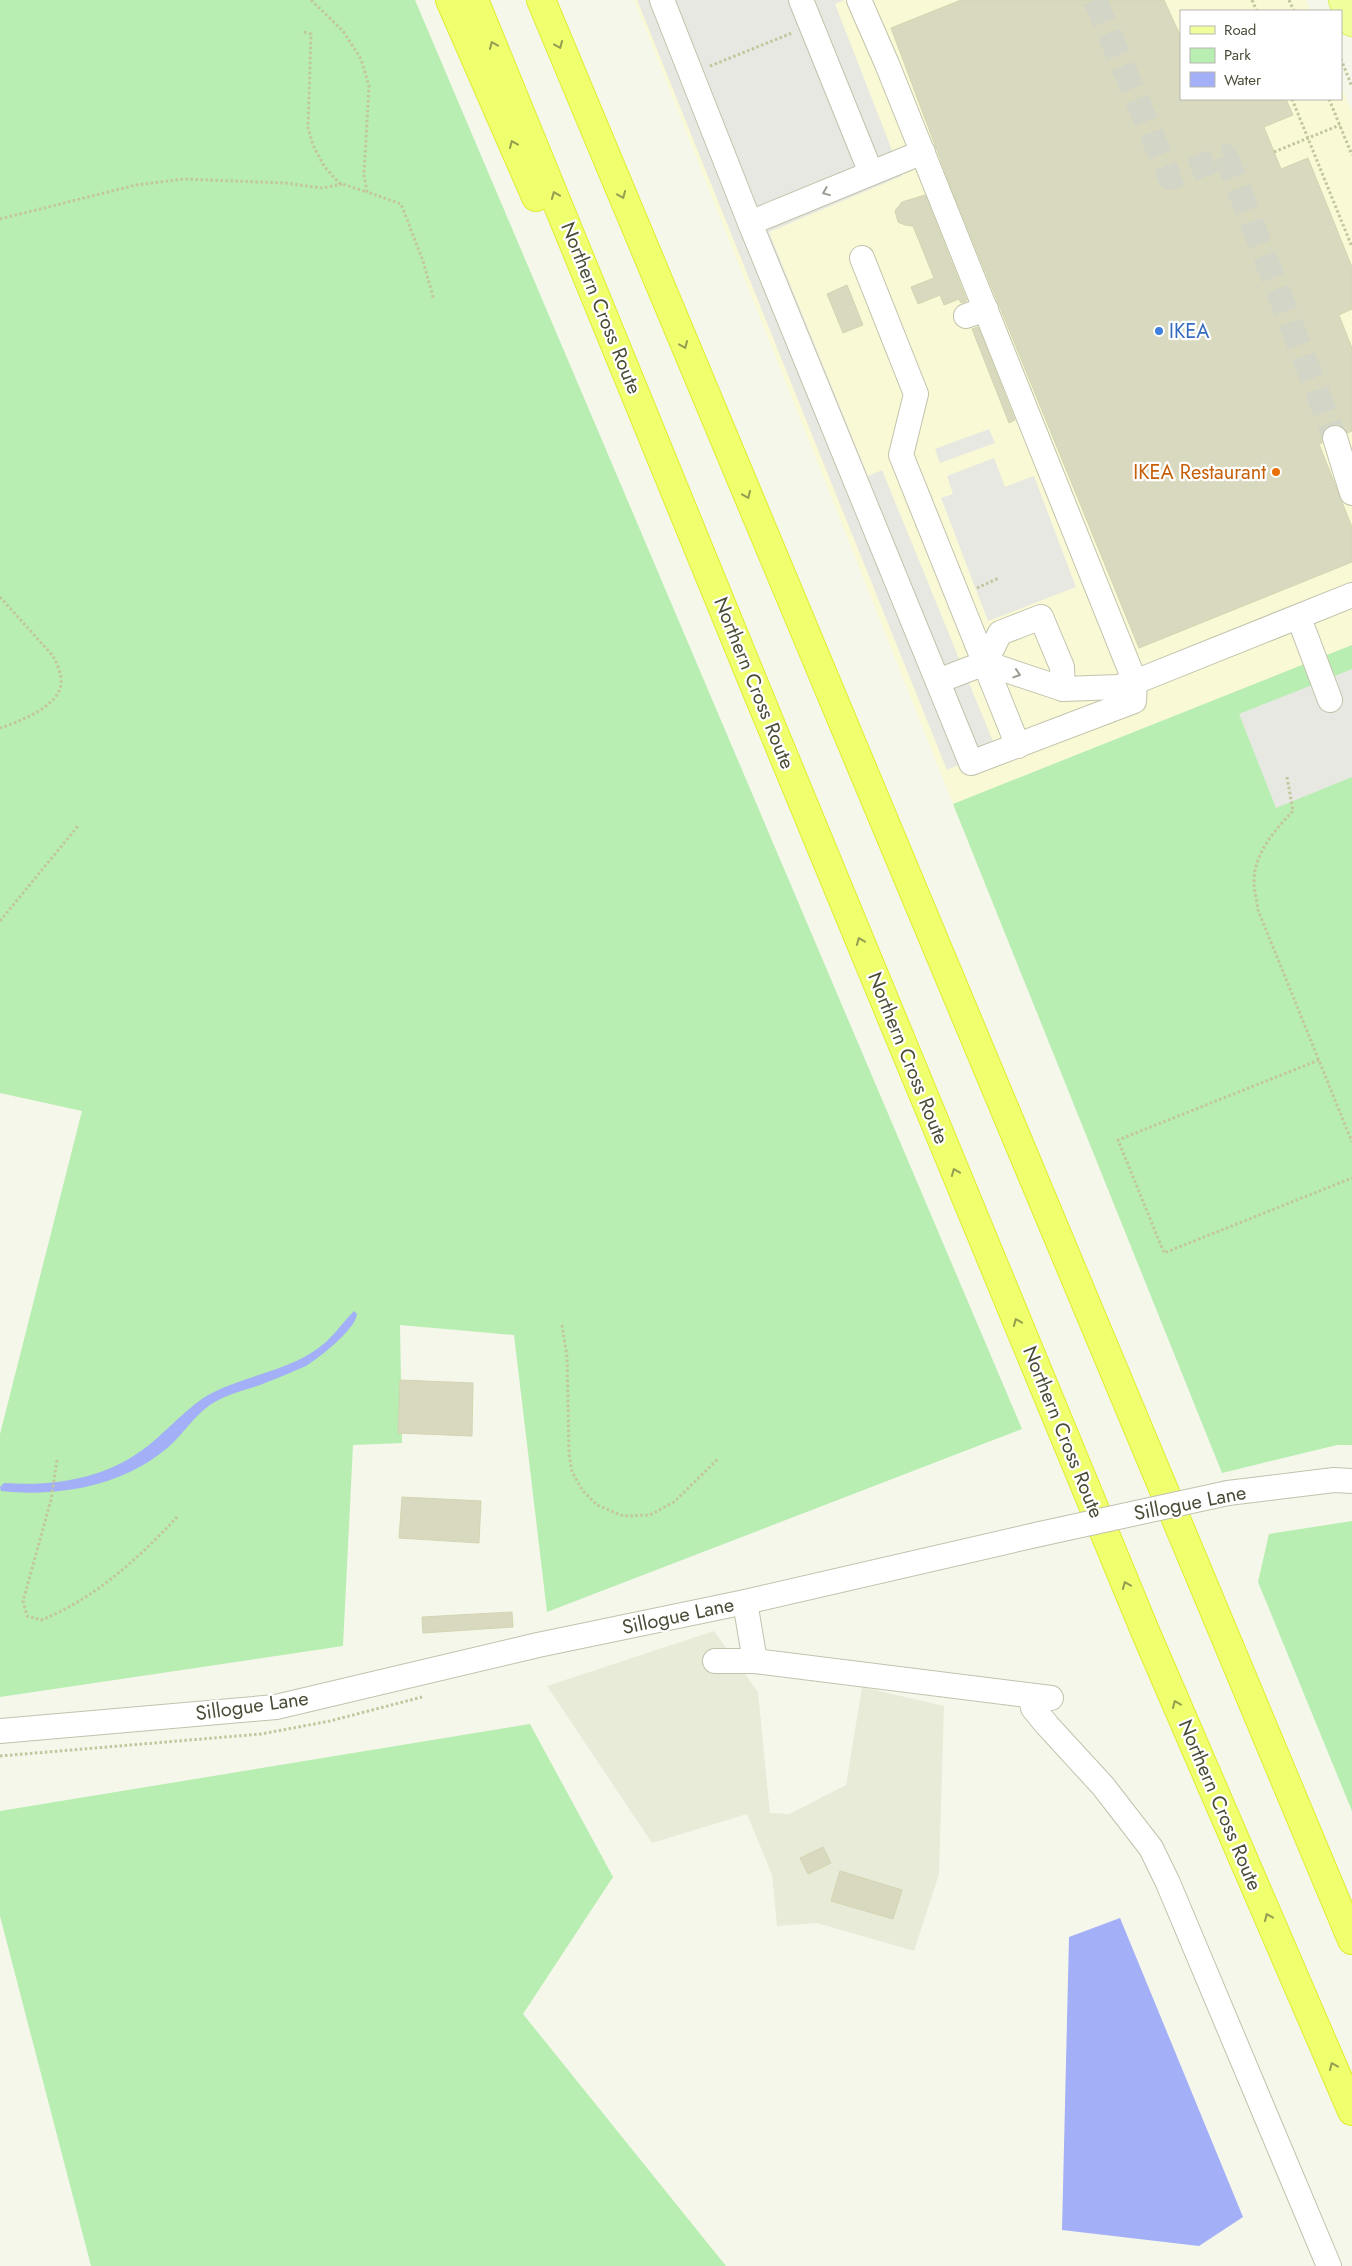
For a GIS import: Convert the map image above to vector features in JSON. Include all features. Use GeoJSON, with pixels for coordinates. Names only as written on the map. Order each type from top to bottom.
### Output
{"type":"FeatureCollection","features":[{"type":"Feature","properties":{"kind":"highway"},"geometry":{"type":"LineString","coordinates":[[450,0],[658,477],[758,694]]}},
{"type":"Feature","properties":{"kind":"highway","name":"Northern Cross Route"},"geometry":{"type":"LineString","coordinates":[[474,0],[1141,1621],[1352,2111]]}},
{"type":"Feature","properties":{"kind":"highway"},"geometry":{"type":"LineString","coordinates":[[540,0],[1352,1940]]}},
{"type":"Feature","properties":{"kind":"main road"},"geometry":{"type":"LineString","coordinates":[[1343,0],[1352,22]]}},
{"type":"Feature","properties":{"kind":"lane"},"geometry":{"type":"LineString","coordinates":[[662,0],[750,223],[971,763],[1134,701],[1135,682],[976,313],[922,152],[859,0]]}},
{"type":"Feature","properties":{"kind":"lane"},"geometry":{"type":"LineString","coordinates":[[801,0],[871,173]]}},
{"type":"Feature","properties":{"kind":"lane"},"geometry":{"type":"LineString","coordinates":[[750,223],[922,152]]}},
{"type":"Feature","properties":{"kind":"lane"},"geometry":{"type":"LineString","coordinates":[[862,258],[916,394],[901,455],[1018,746]]}},
{"type":"Feature","properties":{"kind":"lane"},"geometry":{"type":"LineString","coordinates":[[1335,438],[1352,493]]}},
{"type":"Feature","properties":{"kind":"lane"},"geometry":{"type":"LineString","coordinates":[[938,681],[984,663],[1063,689],[1118,686],[1135,682],[1299,618],[1352,595]]}},
{"type":"Feature","properties":{"kind":"lane"},"geometry":{"type":"LineString","coordinates":[[984,663],[1000,633],[1041,617],[1062,667],[1063,689]]}},
{"type":"Feature","properties":{"kind":"lane"},"geometry":{"type":"LineString","coordinates":[[1299,618],[1330,700]]}},
{"type":"Feature","properties":{"kind":"lane","name":"Sillogue Lane"},"geometry":{"type":"LineString","coordinates":[[0,1731],[276,1707],[538,1645],[745,1602],[1228,1493],[1334,1480],[1352,1481]]}},
{"type":"Feature","properties":{"kind":"lane"},"geometry":{"type":"LineString","coordinates":[[745,1602],[755,1661]]}},
{"type":"Feature","properties":{"kind":"lane"},"geometry":{"type":"LineString","coordinates":[[715,1662],[755,1661],[982,1688],[1041,1697],[1033,1708],[1103,1786],[1151,1848],[1168,1883],[1329,2266]]}},
{"type":"Feature","properties":{"kind":"path"},"geometry":{"type":"LineString","coordinates":[[312,0],[342,31],[361,59],[369,86],[364,174],[367,192]]}},
{"type":"Feature","properties":{"kind":"path"},"geometry":{"type":"LineString","coordinates":[[691,74],[811,26]]}},
{"type":"Feature","properties":{"kind":"path"},"geometry":{"type":"LineString","coordinates":[[304,32],[311,34],[308,128],[313,145],[324,166],[339,183],[402,204],[423,261],[434,300]]}},
{"type":"Feature","properties":{"kind":"path"},"geometry":{"type":"LineString","coordinates":[[1342,61],[1352,86]]}},
{"type":"Feature","properties":{"kind":"path"},"geometry":{"type":"LineString","coordinates":[[1292,100],[1352,247]]}},
{"type":"Feature","properties":{"kind":"path"},"geometry":{"type":"LineString","coordinates":[[1329,100],[1352,155]]}},
{"type":"Feature","properties":{"kind":"path"},"geometry":{"type":"LineString","coordinates":[[1274,152],[1340,125]]}},
{"type":"Feature","properties":{"kind":"path"},"geometry":{"type":"LineString","coordinates":[[0,219],[136,185],[184,179],[248,181],[322,188],[343,184]]}},
{"type":"Feature","properties":{"kind":"path"},"geometry":{"type":"LineString","coordinates":[[0,598],[53,656],[61,683],[57,694],[50,703],[36,712],[0,728]]}},
{"type":"Feature","properties":{"kind":"path"},"geometry":{"type":"LineString","coordinates":[[1287,777],[1293,811],[1273,832],[1260,856],[1254,882],[1258,910],[1352,1142]]}},
{"type":"Feature","properties":{"kind":"path"},"geometry":{"type":"LineString","coordinates":[[0,921],[78,826]]}},
{"type":"Feature","properties":{"kind":"path"},"geometry":{"type":"LineString","coordinates":[[1319,1060],[1118,1140],[1164,1253],[1352,1178]]}},
{"type":"Feature","properties":{"kind":"path"},"geometry":{"type":"LineString","coordinates":[[562,1325],[567,1357],[569,1454],[572,1472],[583,1491],[597,1506],[623,1516],[650,1515],[674,1502],[718,1459]]}},
{"type":"Feature","properties":{"kind":"path"},"geometry":{"type":"LineString","coordinates":[[57,1460],[51,1500],[23,1601],[27,1616],[41,1620],[80,1600],[131,1562],[177,1517]]}},
{"type":"Feature","properties":{"kind":"shaded area"},"geometry":{"type":"Polygon","coordinates":[[[634,0],[1306,0],[1311,10],[1180,10],[1180,100],[1342,100],[1342,87],[1352,112],[1352,645],[953,804],[634,0]]]}},
{"type":"Feature","properties":{"kind":"shaded area"},"geometry":{"type":"Polygon","coordinates":[[[637,0],[845,0],[835,4],[902,176],[769,232],[868,476],[882,470],[996,749],[947,770],[637,0]]]}},
{"type":"Feature","properties":{"kind":"shaded area"},"geometry":{"type":"Polygon","coordinates":[[[989,429],[995,443],[940,463],[935,449],[989,429]]]}},
{"type":"Feature","properties":{"kind":"shaded area"},"geometry":{"type":"Polygon","coordinates":[[[994,458],[1005,487],[1034,476],[1076,587],[988,621],[941,498],[953,494],[947,476],[994,458]]]}},
{"type":"Feature","properties":{"kind":"shaded area"},"geometry":{"type":"Polygon","coordinates":[[[1352,669],[1352,777],[1276,808],[1239,714],[1352,669]]]}},
{"type":"Feature","properties":{"kind":"shaded area"},"geometry":{"type":"Polygon","coordinates":[[[714,1631],[758,1692],[770,1813],[789,1814],[846,1785],[862,1687],[944,1706],[939,1874],[914,1951],[817,1923],[777,1926],[772,1875],[747,1814],[652,1843],[547,1686],[714,1631]]]}},
{"type":"Feature","properties":{"kind":"green space"},"geometry":{"type":"Polygon","coordinates":[[[0,0],[415,0],[1022,1429],[547,1612],[514,1335],[400,1325],[402,1443],[353,1445],[343,1646],[0,1697],[0,1434],[82,1111],[0,1093],[0,0]]]}},
{"type":"Feature","properties":{"kind":"green space"},"geometry":{"type":"Polygon","coordinates":[[[1352,645],[1352,1445],[1337,1445],[1222,1473],[953,804],[1352,645]]]}},
{"type":"Feature","properties":{"kind":"green space"},"geometry":{"type":"Polygon","coordinates":[[[1352,1521],[1352,1811],[1258,1582],[1269,1534],[1352,1521]]]}},
{"type":"Feature","properties":{"kind":"green space"},"geometry":{"type":"Polygon","coordinates":[[[530,1724],[613,1877],[523,2014],[726,2266],[91,2266],[0,1916],[0,1811],[530,1724]]]}},
{"type":"Feature","properties":{"kind":"water"},"geometry":{"type":"Polygon","coordinates":[[[354,1311],[357,1314],[355,1320],[344,1335],[312,1362],[283,1376],[228,1396],[210,1405],[197,1416],[168,1448],[144,1465],[106,1482],[64,1491],[1,1491],[0,1487],[4,1483],[25,1484],[65,1481],[104,1471],[122,1462],[140,1452],[205,1397],[225,1387],[305,1357],[332,1336],[354,1311]]]}},
{"type":"Feature","properties":{"kind":"water"},"geometry":{"type":"Polygon","coordinates":[[[1120,1918],[1243,2217],[1199,2246],[1062,2230],[1069,1937],[1120,1918]]]}},
{"type":"Feature","properties":{"kind":"building","name":"IKEA"},"geometry":{"type":"Polygon","coordinates":[[[961,0],[1164,0],[1180,35],[1180,100],[1286,100],[1293,115],[1264,127],[1281,169],[1308,158],[1352,267],[1352,309],[1339,315],[1352,348],[1352,431],[1348,433],[1339,425],[1330,425],[1325,429],[1322,435],[1322,443],[1319,444],[1352,527],[1352,562],[1139,648],[950,185],[891,28],[961,0]]]}},
{"type":"Feature","properties":{"kind":"building"},"geometry":{"type":"Polygon","coordinates":[[[925,195],[967,301],[961,303],[959,299],[944,305],[940,295],[918,304],[911,287],[934,278],[913,226],[898,222],[895,211],[902,202],[925,195]]]}},
{"type":"Feature","properties":{"kind":"building"},"geometry":{"type":"Polygon","coordinates":[[[847,285],[863,325],[843,333],[827,294],[847,285]]]}},
{"type":"Feature","properties":{"kind":"building"},"geometry":{"type":"Polygon","coordinates":[[[978,327],[1015,420],[1009,423],[972,329],[978,327]]]}},
{"type":"Feature","properties":{"kind":"building"},"geometry":{"type":"Polygon","coordinates":[[[400,1380],[473,1383],[472,1436],[398,1433],[400,1380]]]}},
{"type":"Feature","properties":{"kind":"building"},"geometry":{"type":"Polygon","coordinates":[[[402,1497],[481,1501],[479,1543],[399,1538],[402,1497]]]}},
{"type":"Feature","properties":{"kind":"building"},"geometry":{"type":"Polygon","coordinates":[[[512,1612],[513,1627],[423,1633],[422,1617],[512,1612]]]}},
{"type":"Feature","properties":{"kind":"building"},"geometry":{"type":"Polygon","coordinates":[[[823,1847],[831,1863],[808,1874],[800,1858],[823,1847]]]}},
{"type":"Feature","properties":{"kind":"building"},"geometry":{"type":"Polygon","coordinates":[[[840,1871],[902,1890],[893,1919],[831,1901],[840,1871]]]}},
{"type":"Feature","properties":{"kind":"tunnel"},"geometry":{"type":"LineString","coordinates":[[1095,0],[1170,178],[1226,156],[1335,438]]}},
{"type":"Feature","properties":{"kind":"place","name":"IKEA"},"geometry":{"type":"Point","coordinates":[1159,331]}},
{"type":"Feature","properties":{"kind":"place","name":"IKEA Restaurant"},"geometry":{"type":"Point","coordinates":[1276,472]}}]}
